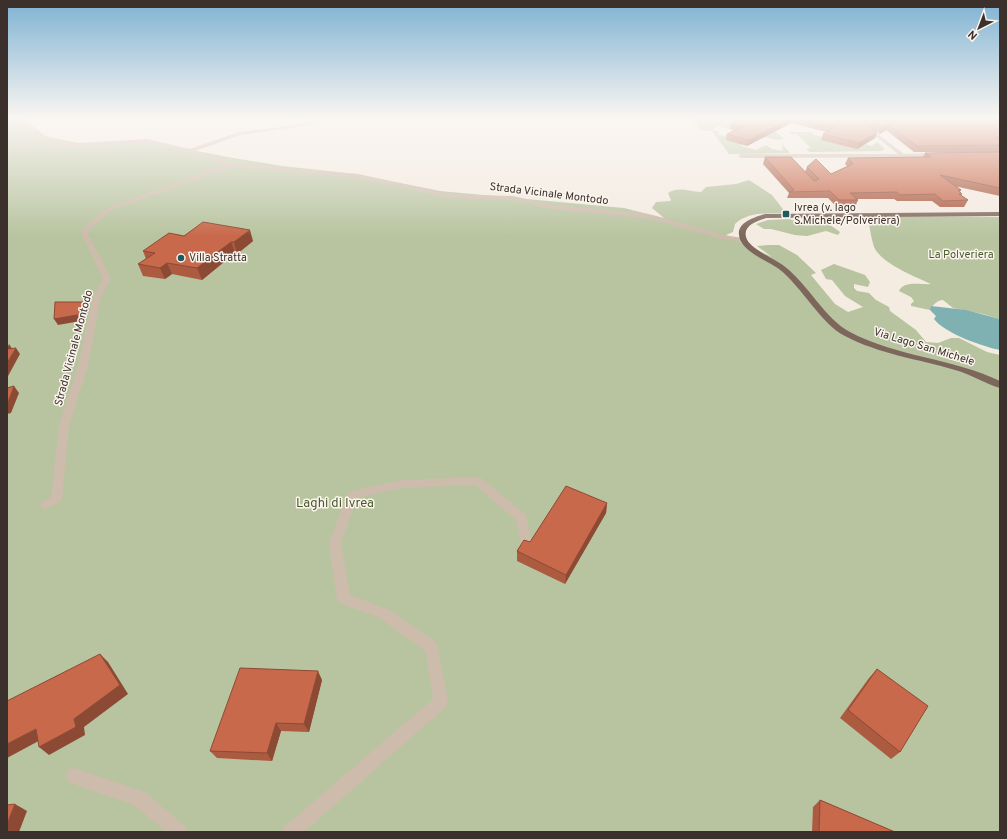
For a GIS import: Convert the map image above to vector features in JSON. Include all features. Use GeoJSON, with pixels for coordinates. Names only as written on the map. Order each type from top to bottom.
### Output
{"type":"FeatureCollection","features":[{"type":"Feature","properties":{"kind":"main road"},"geometry":{"type":"LineString","coordinates":[[743,240],[741,234],[743,228],[750,222],[765,216],[1000,214]]}},
{"type":"Feature","properties":{"kind":"main road","name":"Via Lago San Michele"},"geometry":{"type":"LineString","coordinates":[[743,240],[751,249],[781,267],[795,279],[833,324],[846,333],[886,350],[957,367],[1000,385]]}},
{"type":"Feature","properties":{"kind":"street"},"geometry":{"type":"LineString","coordinates":[[208,157],[231,165]]}},
{"type":"Feature","properties":{"kind":"street","name":"Strada Vicinale Montodo"},"geometry":{"type":"LineString","coordinates":[[46,505],[56,499],[64,425],[83,366],[97,297],[107,279],[85,234],[85,230],[109,208],[231,165],[358,176],[448,196],[513,198],[552,207],[648,216],[722,236],[743,240]]}},
{"type":"Feature","properties":{"kind":"street"},"geometry":{"type":"LineString","coordinates":[[291,832],[441,702],[432,648],[385,614],[344,599],[335,543],[352,495],[401,484],[477,481],[522,518],[525,540]]}},
{"type":"Feature","properties":{"kind":"street"},"geometry":{"type":"LineString","coordinates":[[74,776],[139,798],[179,832]]}},
{"type":"Feature","properties":{"kind":"green space","name":"Laghi di Ivrea"},"geometry":{"type":"Polygon","coordinates":[[[7,157],[229,157],[282,166],[356,174],[440,191],[624,208],[664,218],[652,208],[656,202],[670,201],[671,200],[668,193],[672,191],[681,190],[701,192],[706,187],[736,184],[749,180],[772,195],[786,213],[759,214],[746,217],[735,224],[733,232],[726,235],[772,257],[757,246],[779,245],[797,255],[816,273],[811,275],[835,304],[848,312],[863,307],[845,296],[832,280],[826,279],[821,270],[834,264],[865,275],[870,282],[868,287],[854,284],[854,288],[857,291],[869,293],[876,300],[889,307],[890,311],[916,330],[926,342],[938,343],[951,338],[959,338],[987,352],[1000,355],[1000,832],[7,832],[7,157]]]}},
{"type":"Feature","properties":{"kind":"green space","name":"La Polveriera"},"geometry":{"type":"Polygon","coordinates":[[[878,216],[1000,217],[1000,319],[953,308],[943,300],[935,303],[930,310],[911,306],[914,301],[911,297],[899,291],[901,288],[909,284],[931,284],[899,269],[878,253],[873,244],[868,219],[877,219],[878,216]]]}},
{"type":"Feature","properties":{"kind":"green space"},"geometry":{"type":"Polygon","coordinates":[[[789,219],[802,223],[814,224],[816,221],[826,222],[840,232],[838,235],[826,231],[807,236],[795,235],[771,229],[764,229],[756,224],[768,220],[789,219]]]}},
{"type":"Feature","properties":{"kind":"water"},"geometry":{"type":"Polygon","coordinates":[[[931,306],[966,310],[1000,319],[1000,350],[975,343],[946,329],[934,319],[936,316],[930,310],[931,306]]]}},
{"type":"Feature","properties":{"kind":"building"},"geometry":{"type":"Polygon","coordinates":[[[765,157],[791,157],[814,181],[819,179],[807,167],[816,159],[831,174],[853,164],[848,158],[1000,157],[1000,188],[940,175],[961,190],[958,190],[962,194],[959,194],[968,200],[943,201],[935,194],[900,195],[897,192],[850,193],[858,200],[839,200],[830,191],[789,192],[794,190],[765,157]]]}},
{"type":"Feature","properties":{"kind":"building"},"geometry":{"type":"Polygon","coordinates":[[[203,222],[250,230],[234,242],[231,242],[197,268],[167,263],[160,268],[138,264],[155,253],[143,251],[169,233],[184,236],[203,222]]]}},
{"type":"Feature","properties":{"kind":"building"},"geometry":{"type":"Polygon","coordinates":[[[55,302],[86,302],[83,314],[54,319],[55,302]]]}},
{"type":"Feature","properties":{"kind":"building"},"geometry":{"type":"Polygon","coordinates":[[[16,348],[7,363],[7,349],[16,348]]]}},
{"type":"Feature","properties":{"kind":"building"},"geometry":{"type":"Polygon","coordinates":[[[14,386],[7,405],[7,388],[14,386]]]}},
{"type":"Feature","properties":{"kind":"building"},"geometry":{"type":"Polygon","coordinates":[[[566,486],[607,503],[566,575],[517,551],[524,540],[530,542],[566,486]]]}},
{"type":"Feature","properties":{"kind":"building"},"geometry":{"type":"Polygon","coordinates":[[[100,654],[120,685],[74,719],[76,727],[39,747],[36,729],[7,744],[7,701],[100,654]]]}},
{"type":"Feature","properties":{"kind":"building"},"geometry":{"type":"Polygon","coordinates":[[[240,668],[318,671],[304,724],[276,723],[267,753],[210,751],[240,668]]]}},
{"type":"Feature","properties":{"kind":"building"},"geometry":{"type":"Polygon","coordinates":[[[877,669],[928,706],[900,752],[848,710],[877,669]]]}},
{"type":"Feature","properties":{"kind":"building"},"geometry":{"type":"Polygon","coordinates":[[[820,800],[895,832],[819,832],[820,800]]]}},
{"type":"Feature","properties":{"kind":"building"},"geometry":{"type":"Polygon","coordinates":[[[15,804],[7,824],[7,805],[15,804]]]}},
{"type":"Feature","properties":{"kind":"place","name":"Ivrea (v. lago S.Michele/Polveriera)"},"geometry":{"type":"Point","coordinates":[786,214]}},
{"type":"Feature","properties":{"kind":"place","name":"Villa Stratta"},"geometry":{"type":"Point","coordinates":[181,258]}}]}
